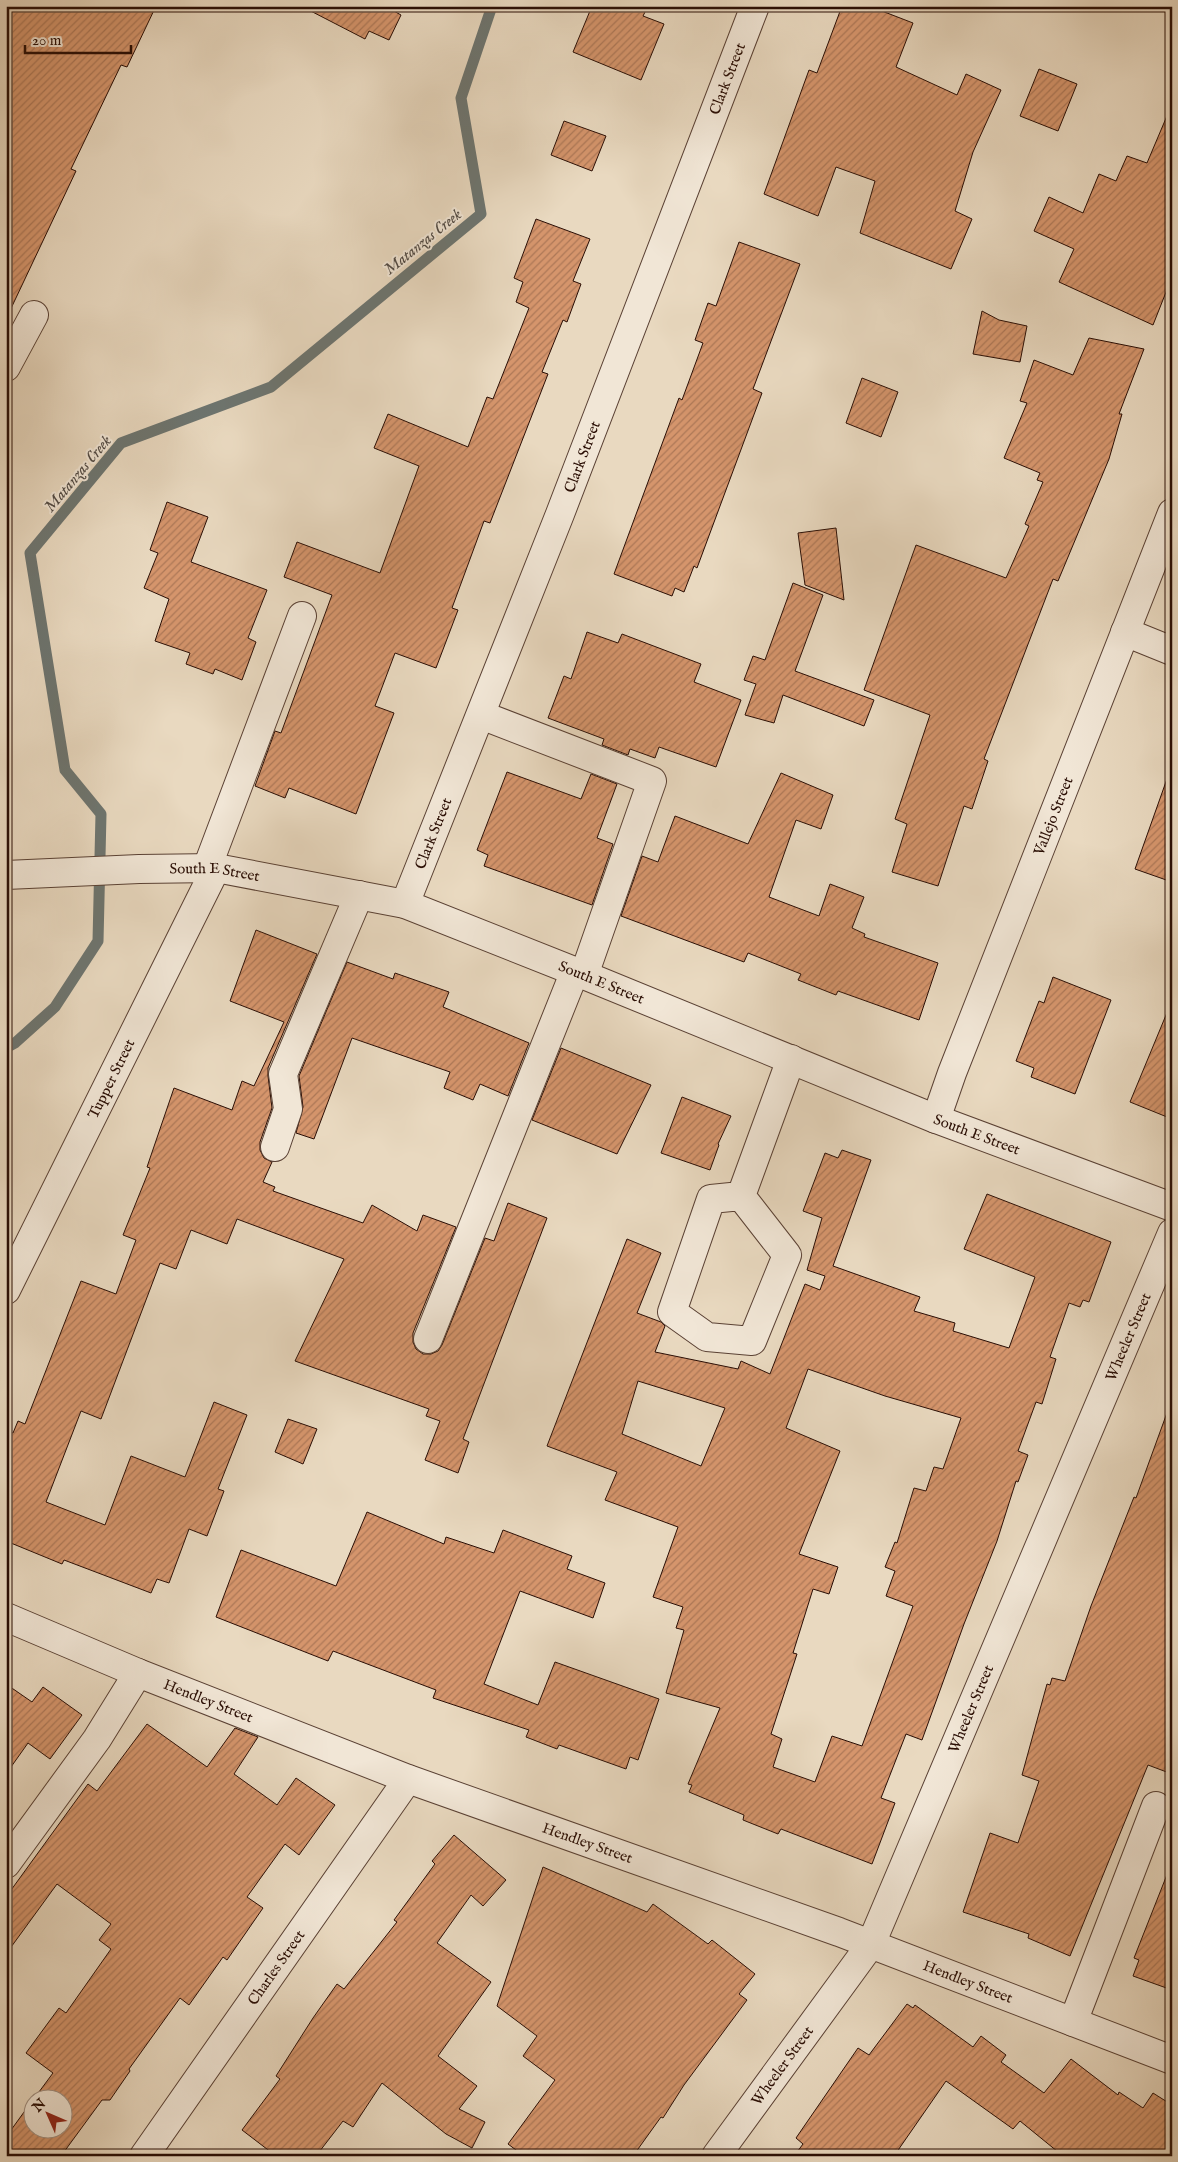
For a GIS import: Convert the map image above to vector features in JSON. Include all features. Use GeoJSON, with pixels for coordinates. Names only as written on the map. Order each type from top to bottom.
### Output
{"type":"FeatureCollection","features":[{"type":"Feature","properties":{"kind":"street","name":"Clark Street"},"geometry":{"type":"LineString","coordinates":[[405,904],[560,514],[754,6]]}},
{"type":"Feature","properties":{"kind":"street"},"geometry":{"type":"LineString","coordinates":[[6,367],[34,315]]}},
{"type":"Feature","properties":{"kind":"street","name":"Vallejo Street"},"geometry":{"type":"LineString","coordinates":[[936,1119],[952,1073],[1172,513]]}},
{"type":"Feature","properties":{"kind":"street","name":"Tupper Street"},"geometry":{"type":"LineString","coordinates":[[6,1290],[211,868],[302,616]]}},
{"type":"Feature","properties":{"kind":"street"},"geometry":{"type":"LineString","coordinates":[[1125,632],[1172,651]]}},
{"type":"Feature","properties":{"kind":"street"},"geometry":{"type":"LineString","coordinates":[[428,1339],[580,973],[652,781],[481,715]]}},
{"type":"Feature","properties":{"kind":"street","name":"South E Street"},"geometry":{"type":"LineString","coordinates":[[6,875],[41,872],[211,868],[405,904],[580,973],[936,1119],[1172,1207]]}},
{"type":"Feature","properties":{"kind":"street"},"geometry":{"type":"LineString","coordinates":[[275,1146],[288,1109],[283,1074],[359,895]]}},
{"type":"Feature","properties":{"kind":"street"},"geometry":{"type":"LineString","coordinates":[[742,1196],[791,1059]]}},
{"type":"Feature","properties":{"kind":"street"},"geometry":{"type":"LineString","coordinates":[[742,1196],[787,1255],[752,1341],[707,1337],[672,1312],[711,1199],[742,1196]]}},
{"type":"Feature","properties":{"kind":"street","name":"Wheeler Street"},"geometry":{"type":"LineString","coordinates":[[716,2156],[872,1944],[1172,1233]]}},
{"type":"Feature","properties":{"kind":"street","name":"Hendley Street"},"geometry":{"type":"LineString","coordinates":[[6,1617],[138,1673],[408,1779],[872,1944],[1172,2060]]}},
{"type":"Feature","properties":{"kind":"street"},"geometry":{"type":"LineString","coordinates":[[6,1864],[98,1739],[138,1673]]}},
{"type":"Feature","properties":{"kind":"street","name":"Charles Street"},"geometry":{"type":"LineString","coordinates":[[144,2156],[408,1779]]}},
{"type":"Feature","properties":{"kind":"street"},"geometry":{"type":"LineString","coordinates":[[1073,2022],[1156,1806]]}},
{"type":"Feature","properties":{"kind":"building"},"geometry":{"type":"Polygon","coordinates":[[[6,6],[156,6],[127,67],[121,65],[71,169],[76,171],[6,319],[6,6]]]}},
{"type":"Feature","properties":{"kind":"building"},"geometry":{"type":"Polygon","coordinates":[[[301,6],[385,6],[401,15],[389,40],[369,31],[365,39],[301,6]]]}},
{"type":"Feature","properties":{"kind":"building"},"geometry":{"type":"Polygon","coordinates":[[[592,6],[648,6],[643,16],[664,24],[641,80],[573,52],[592,6]]]}},
{"type":"Feature","properties":{"kind":"building"},"geometry":{"type":"Polygon","coordinates":[[[842,6],[869,6],[913,23],[896,67],[957,95],[966,74],[1001,90],[973,152],[955,211],[972,219],[951,269],[860,233],[875,181],[836,167],[818,216],[764,194],[809,70],[817,73],[842,6]]]}},
{"type":"Feature","properties":{"kind":"building"},"geometry":{"type":"Polygon","coordinates":[[[1039,69],[1077,84],[1058,131],[1020,116],[1039,69]]]}},
{"type":"Feature","properties":{"kind":"building"},"geometry":{"type":"Polygon","coordinates":[[[1172,104],[1172,277],[1153,325],[1059,282],[1074,249],[1034,231],[1049,197],[1083,213],[1099,174],[1116,181],[1127,156],[1147,163],[1172,104]]]}},
{"type":"Feature","properties":{"kind":"building"},"geometry":{"type":"Polygon","coordinates":[[[564,121],[606,136],[592,171],[551,155],[564,121]]]}},
{"type":"Feature","properties":{"kind":"building"},"geometry":{"type":"Polygon","coordinates":[[[536,219],[590,239],[573,281],[581,284],[567,322],[563,320],[542,372],[548,374],[490,523],[484,521],[452,608],[458,610],[436,668],[395,653],[375,706],[394,713],[356,814],[289,788],[285,798],[255,786],[275,731],[281,733],[332,595],[284,577],[297,542],[380,573],[419,466],[374,448],[388,414],[468,447],[487,397],[493,399],[529,308],[516,302],[523,282],[514,278],[536,219]]]}},
{"type":"Feature","properties":{"kind":"building"},"geometry":{"type":"Polygon","coordinates":[[[739,242],[800,264],[753,389],[762,393],[697,568],[694,566],[684,592],[675,588],[672,596],[614,574],[679,398],[682,400],[703,343],[695,340],[708,303],[716,306],[739,242]]]}},
{"type":"Feature","properties":{"kind":"building"},"geometry":{"type":"Polygon","coordinates":[[[982,311],[999,320],[1027,326],[1020,362],[973,354],[982,311]]]}},
{"type":"Feature","properties":{"kind":"building"},"geometry":{"type":"Polygon","coordinates":[[[1089,338],[1144,349],[1119,414],[1122,414],[1109,459],[1058,581],[1053,579],[984,759],[988,761],[972,809],[964,806],[938,886],[892,872],[907,824],[895,819],[930,715],[864,690],[916,545],[1006,578],[1029,526],[1025,524],[1043,482],[1037,480],[1040,473],[1004,458],[1027,403],[1020,401],[1034,360],[1073,375],[1089,338]]]}},
{"type":"Feature","properties":{"kind":"building"},"geometry":{"type":"Polygon","coordinates":[[[862,378],[898,392],[881,437],[846,423],[862,378]]]}},
{"type":"Feature","properties":{"kind":"building"},"geometry":{"type":"Polygon","coordinates":[[[167,502],[208,517],[191,562],[267,590],[248,638],[256,642],[242,680],[215,669],[213,674],[186,664],[190,653],[155,641],[169,599],[144,588],[158,553],[150,550],[167,502]]]}},
{"type":"Feature","properties":{"kind":"building"},"geometry":{"type":"Polygon","coordinates":[[[836,528],[844,600],[805,585],[798,533],[836,528]]]}},
{"type":"Feature","properties":{"kind":"building"},"geometry":{"type":"Polygon","coordinates":[[[793,583],[823,595],[795,671],[874,700],[864,726],[783,695],[774,723],[745,715],[756,684],[744,680],[753,656],[765,660],[793,583]]]}},
{"type":"Feature","properties":{"kind":"building"},"geometry":{"type":"Polygon","coordinates":[[[587,632],[618,643],[622,634],[701,664],[694,682],[741,700],[716,767],[659,747],[655,758],[630,749],[628,755],[602,745],[604,739],[548,718],[564,676],[571,679],[587,632]]]}},
{"type":"Feature","properties":{"kind":"building"},"geometry":{"type":"Polygon","coordinates":[[[507,772],[581,799],[591,774],[617,784],[597,838],[613,844],[592,905],[484,866],[488,855],[477,850],[507,772]]]}},
{"type":"Feature","properties":{"kind":"building"},"geometry":{"type":"Polygon","coordinates":[[[781,773],[833,795],[821,829],[796,820],[769,897],[819,916],[830,884],[864,897],[852,928],[865,934],[864,937],[938,963],[919,1020],[838,991],[836,995],[798,980],[801,974],[748,953],[744,962],[621,916],[642,856],[658,862],[675,816],[748,844],[781,773]]]}},
{"type":"Feature","properties":{"kind":"building"},"geometry":{"type":"Polygon","coordinates":[[[1168,776],[1172,777],[1172,882],[1135,869],[1168,776]]]}},
{"type":"Feature","properties":{"kind":"building"},"geometry":{"type":"Polygon","coordinates":[[[256,930],[317,954],[268,1068],[272,1108],[260,1142],[260,1150],[264,1158],[272,1162],[263,1182],[275,1187],[273,1191],[363,1223],[372,1205],[417,1231],[423,1215],[456,1227],[413,1333],[413,1342],[416,1349],[423,1354],[431,1354],[438,1351],[442,1345],[485,1238],[494,1241],[508,1203],[547,1218],[463,1439],[469,1442],[458,1473],[425,1460],[440,1421],[426,1416],[429,1409],[295,1361],[344,1259],[237,1219],[227,1244],[191,1230],[176,1269],[160,1263],[101,1419],[81,1411],[46,1502],[105,1525],[131,1456],[185,1477],[214,1402],[247,1415],[218,1489],[224,1491],[207,1536],[189,1529],[169,1583],[157,1579],[151,1593],[64,1560],[62,1564],[6,1541],[6,1431],[13,1433],[18,1421],[25,1424],[81,1281],[116,1294],[136,1240],[123,1235],[150,1168],[147,1167],[174,1088],[232,1110],[242,1081],[254,1086],[284,1022],[230,1001],[256,930]]]}},
{"type":"Feature","properties":{"kind":"building"},"geometry":{"type":"Polygon","coordinates":[[[347,962],[393,979],[395,973],[449,992],[443,1007],[529,1043],[508,1096],[480,1084],[473,1100],[444,1088],[450,1072],[352,1038],[314,1139],[296,1133],[303,1107],[299,1076],[347,962]]]}},
{"type":"Feature","properties":{"kind":"building"},"geometry":{"type":"Polygon","coordinates":[[[1053,977],[1111,1000],[1075,1094],[1031,1077],[1034,1068],[1016,1061],[1039,1001],[1044,1003],[1053,977]]]}},
{"type":"Feature","properties":{"kind":"building"},"geometry":{"type":"Polygon","coordinates":[[[1172,1003],[1172,1119],[1130,1102],[1172,1003]]]}},
{"type":"Feature","properties":{"kind":"building"},"geometry":{"type":"Polygon","coordinates":[[[561,1048],[651,1085],[617,1154],[532,1120],[561,1048]]]}},
{"type":"Feature","properties":{"kind":"building"},"geometry":{"type":"Polygon","coordinates":[[[682,1097],[731,1116],[718,1144],[710,1170],[661,1153],[682,1097]]]}},
{"type":"Feature","properties":{"kind":"building"},"geometry":{"type":"Polygon","coordinates":[[[842,1150],[871,1160],[833,1266],[920,1297],[914,1311],[955,1323],[953,1331],[1009,1348],[1035,1277],[964,1249],[987,1194],[1111,1242],[1089,1302],[1083,1300],[1080,1307],[1069,1303],[1050,1357],[1056,1359],[1042,1404],[1036,1402],[1018,1451],[1028,1455],[1018,1482],[1016,1481],[997,1541],[964,1624],[922,1740],[906,1734],[881,1798],[895,1803],[872,1864],[781,1829],[778,1834],[743,1820],[744,1815],[689,1792],[692,1785],[688,1784],[720,1708],[666,1693],[684,1630],[676,1628],[683,1607],[653,1597],[678,1527],[605,1500],[617,1472],[547,1446],[627,1239],[661,1253],[637,1313],[661,1322],[665,1326],[655,1352],[738,1369],[741,1361],[770,1374],[805,1284],[820,1290],[825,1276],[807,1270],[822,1218],[803,1211],[825,1153],[838,1158],[842,1150]],[[808,1369],[786,1428],[840,1451],[799,1554],[838,1567],[829,1594],[813,1589],[793,1653],[797,1654],[771,1734],[782,1739],[773,1767],[815,1782],[832,1736],[862,1746],[913,1606],[886,1596],[895,1571],[885,1567],[895,1542],[897,1543],[914,1488],[926,1491],[934,1467],[943,1469],[961,1418],[885,1396],[808,1369]],[[638,1381],[622,1434],[701,1466],[725,1408],[638,1381]]]}},
{"type":"Feature","properties":{"kind":"building"},"geometry":{"type":"Polygon","coordinates":[[[1168,1410],[1172,1410],[1172,1774],[1148,1765],[1070,1956],[1028,1938],[1029,1934],[963,1912],[990,1833],[1018,1843],[1039,1781],[1022,1775],[1047,1684],[1050,1685],[1052,1678],[1065,1681],[1091,1606],[1134,1497],[1136,1498],[1168,1410]]]}},
{"type":"Feature","properties":{"kind":"building"},"geometry":{"type":"Polygon","coordinates":[[[288,1419],[317,1429],[303,1464],[275,1452],[288,1419]]]}},
{"type":"Feature","properties":{"kind":"building"},"geometry":{"type":"Polygon","coordinates":[[[367,1512],[444,1544],[446,1537],[494,1553],[503,1530],[572,1556],[567,1569],[605,1583],[593,1618],[520,1591],[484,1684],[538,1705],[555,1662],[659,1699],[638,1760],[630,1757],[626,1769],[559,1745],[557,1749],[526,1737],[529,1730],[433,1698],[436,1690],[333,1651],[328,1661],[216,1617],[241,1550],[336,1586],[367,1512]]]}},
{"type":"Feature","properties":{"kind":"building"},"geometry":{"type":"Polygon","coordinates":[[[6,1684],[32,1702],[43,1687],[82,1715],[50,1759],[28,1743],[6,1774],[6,1684]]]}},
{"type":"Feature","properties":{"kind":"building"},"geometry":{"type":"Polygon","coordinates":[[[147,1724],[207,1767],[235,1728],[258,1737],[234,1774],[277,1805],[296,1778],[335,1805],[299,1855],[285,1844],[247,1897],[263,1908],[227,1960],[223,1957],[189,2005],[180,1998],[129,2069],[130,2071],[110,2100],[102,2100],[61,2156],[6,2156],[6,2137],[22,2115],[22,2140],[72,2140],[72,2090],[40,2090],[53,2073],[26,2053],[59,2008],[66,2013],[111,1949],[99,1940],[111,1924],[57,1884],[6,1954],[6,1897],[88,1784],[97,1791],[147,1724]]]}},
{"type":"Feature","properties":{"kind":"building"},"geometry":{"type":"Polygon","coordinates":[[[454,1835],[506,1880],[483,1906],[471,1895],[437,1943],[491,1982],[438,2056],[477,2086],[459,2109],[485,2122],[472,2148],[446,2134],[382,2083],[353,2127],[343,2121],[316,2156],[276,2156],[242,2130],[280,2079],[276,2076],[337,1984],[344,1989],[397,1922],[394,1920],[435,1864],[432,1861],[454,1835]]]}},
{"type":"Feature","properties":{"kind":"building"},"geometry":{"type":"Polygon","coordinates":[[[543,1867],[647,1912],[653,1904],[708,1944],[712,1940],[755,1974],[739,1994],[747,2000],[684,2085],[663,2118],[661,2117],[633,2156],[524,2156],[508,2144],[555,2080],[523,2056],[537,2036],[497,2006],[543,1867]]]}},
{"type":"Feature","properties":{"kind":"building"},"geometry":{"type":"Polygon","coordinates":[[[1170,1867],[1172,1867],[1172,1990],[1133,1976],[1139,1960],[1134,1958],[1170,1867]]]}},
{"type":"Feature","properties":{"kind":"building"},"geometry":{"type":"Polygon","coordinates":[[[907,2004],[913,2008],[915,2005],[973,2047],[981,2036],[1006,2055],[1001,2062],[1044,2093],[1071,2059],[1118,2095],[1119,2092],[1143,2108],[1153,2093],[1172,2105],[1172,2156],[1063,2156],[1020,2121],[1013,2129],[946,2081],[894,2156],[794,2156],[803,2144],[796,2138],[858,2048],[869,2055],[907,2004]]]}},
{"type":"Feature","properties":{"kind":"waterway","name":"Matanzas Creek"},"geometry":{"type":"LineString","coordinates":[[6,1048],[15,1043],[55,1007],[98,941],[101,814],[65,770],[30,553],[121,443],[271,387],[481,214],[461,98],[492,6]]}}]}
